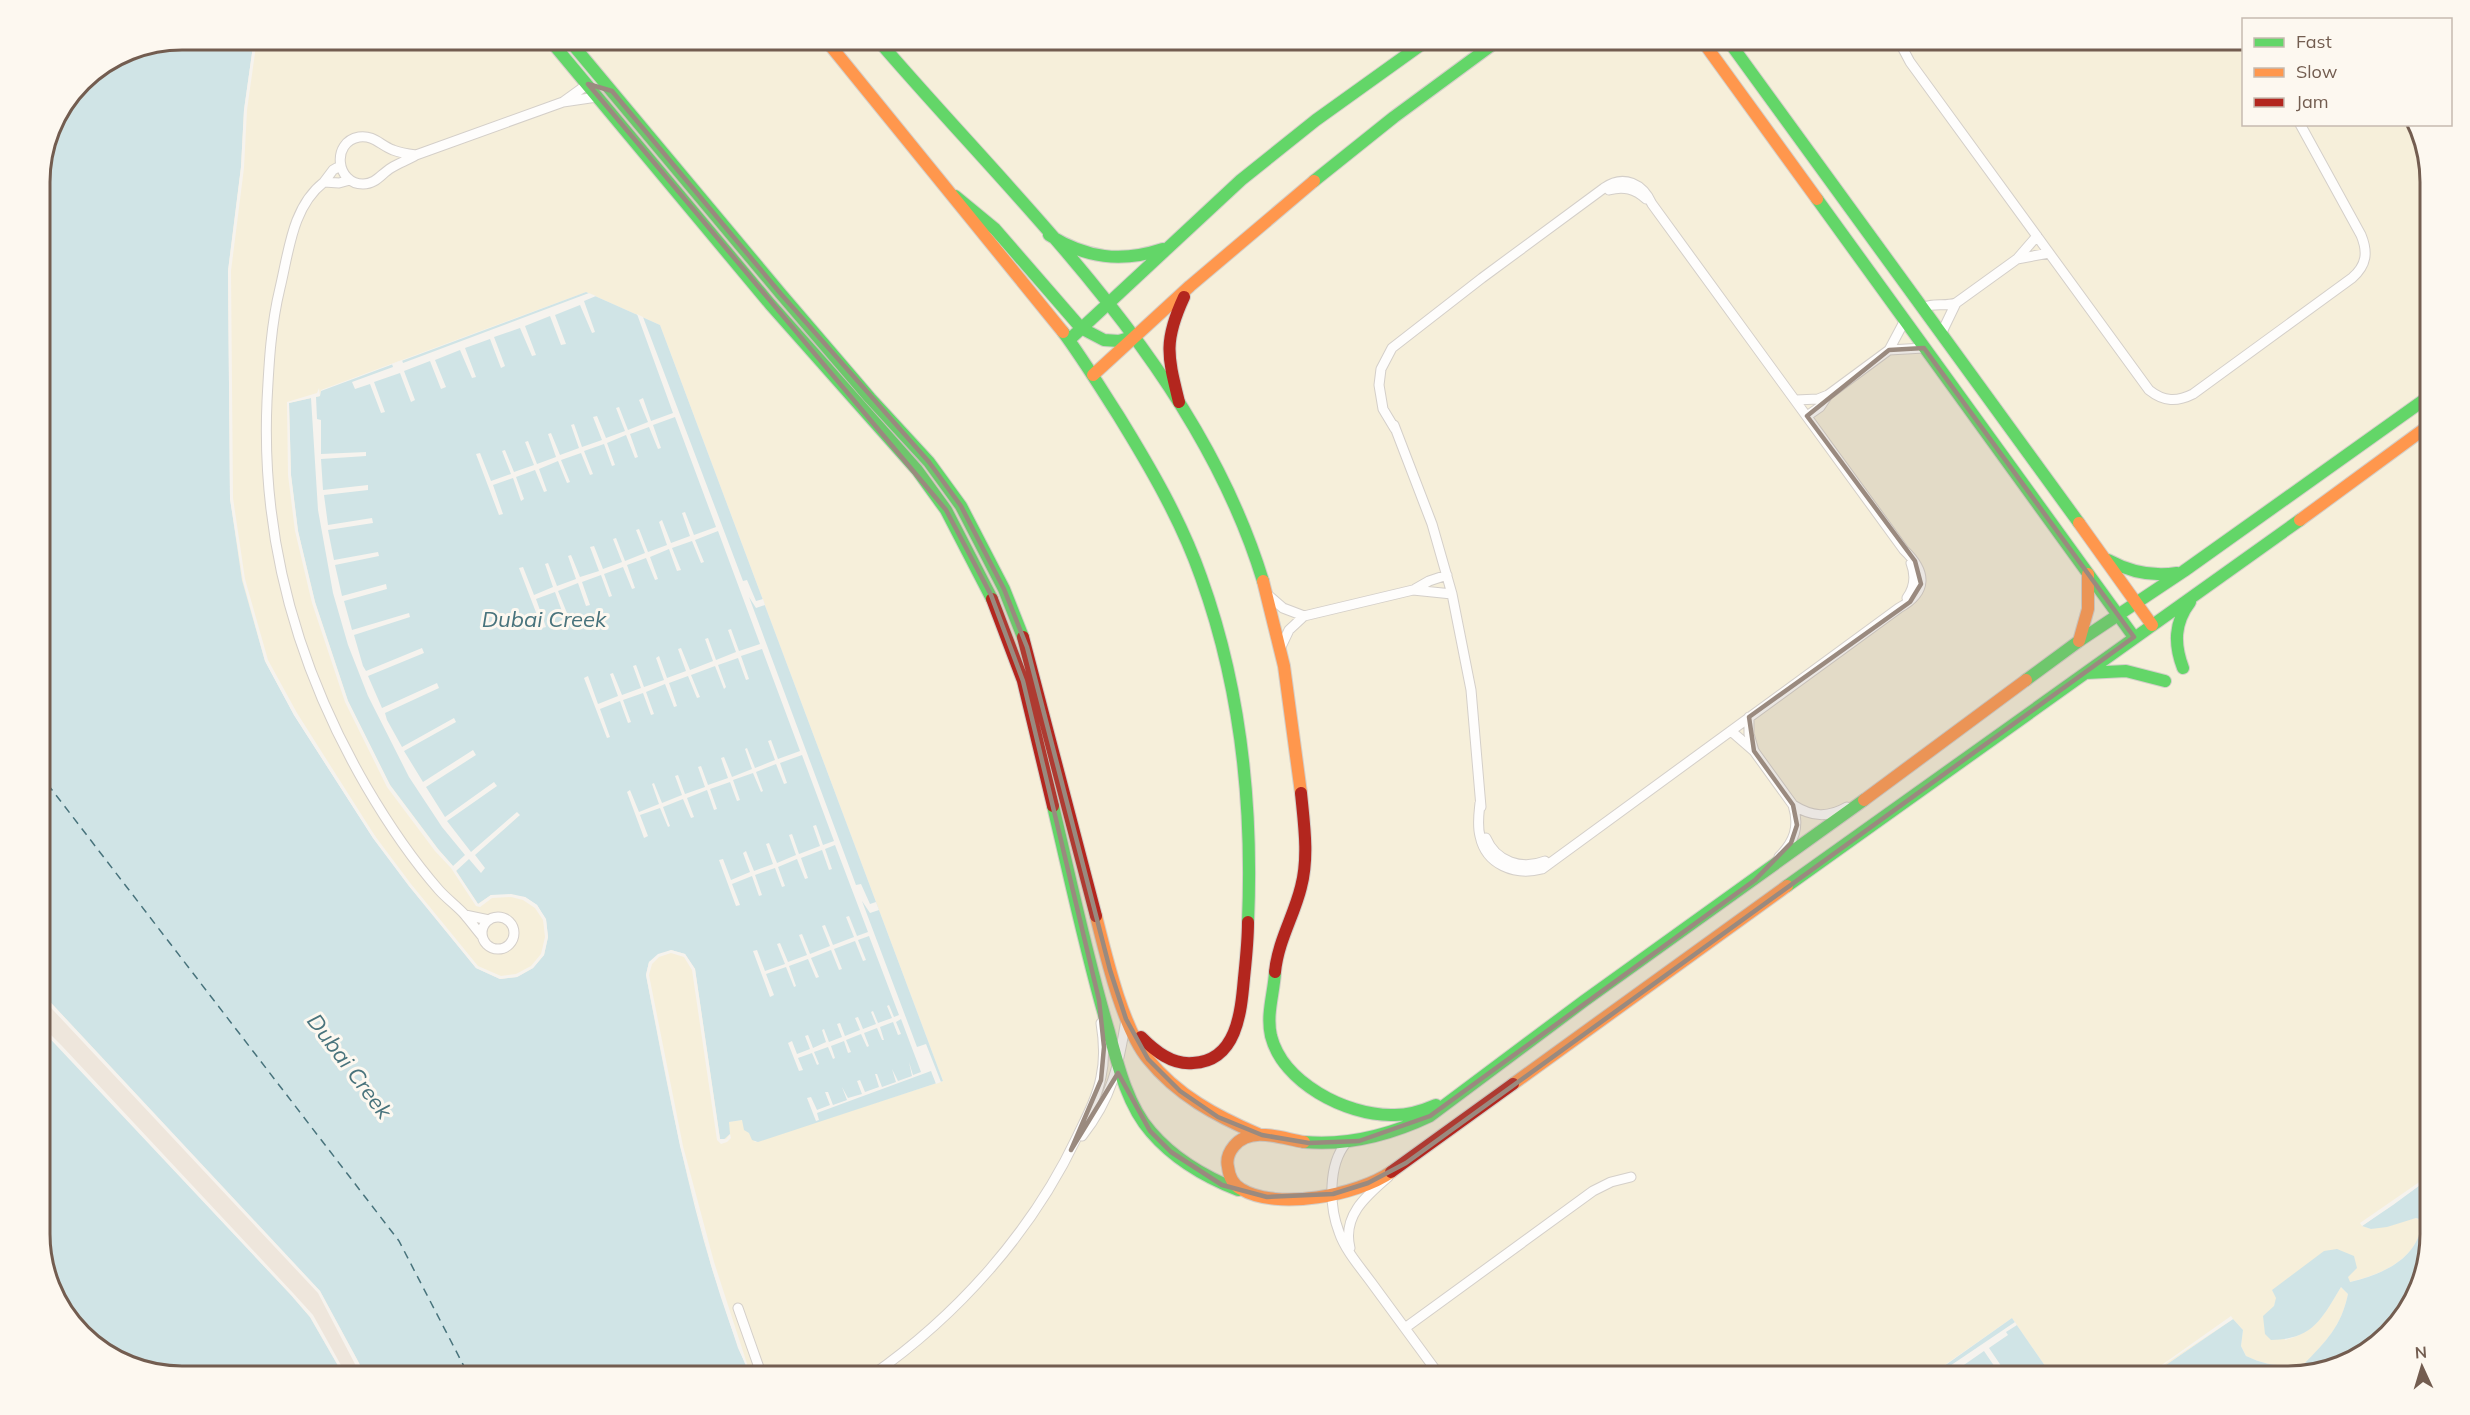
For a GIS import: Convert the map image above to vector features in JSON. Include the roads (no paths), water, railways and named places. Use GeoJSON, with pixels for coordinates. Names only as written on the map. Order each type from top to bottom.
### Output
{"type":"FeatureCollection","features":[{"type":"Feature","properties":{"kind":"main road"},"geometry":{"type":"LineString","coordinates":[[559,50],[770,304],[917,470],[954,524],[995,605],[1023,681],[1099,1000],[1118,1069],[1131,1101],[1150,1131],[1160,1142],[1195,1171],[1222,1185],[1240,1191],[1282,1198],[1334,1194],[1368,1183],[1406,1162],[2082,674],[2197,595],[2420,432]]}},
{"type":"Feature","properties":{"kind":"main road"},"geometry":{"type":"LineString","coordinates":[[577,50],[781,294],[870,398],[929,462],[961,506],[1004,589],[1027,647],[1110,970],[1126,1019],[1148,1059],[1180,1091],[1218,1117],[1262,1135],[1309,1143],[1346,1143],[1384,1135],[1430,1116],[1584,1001],[1755,880],[2079,641],[2184,571],[2420,403]]}},
{"type":"Feature","properties":{"kind":"main road"},"geometry":{"type":"LineString","coordinates":[[834,50],[955,196],[1069,340],[1093,375],[1138,449],[1178,523],[1201,575],[1216,620],[1237,720],[1249,861],[1248,937],[1240,1012],[1232,1038],[1224,1050],[1199,1063],[1184,1064],[1170,1061],[1158,1054],[1147,1045],[1126,1019]]}},
{"type":"Feature","properties":{"kind":"main road"},"geometry":{"type":"LineString","coordinates":[[886,50],[924,96],[1049,235],[1134,337],[1179,402],[1216,466],[1251,544],[1280,649],[1296,742],[1305,869],[1299,897],[1279,947],[1268,1019],[1273,1044],[1284,1065],[1323,1094],[1365,1112],[1386,1115],[1408,1114],[1454,1098]]}},
{"type":"Feature","properties":{"kind":"main road"},"geometry":{"type":"LineString","coordinates":[[1069,340],[1215,201],[1291,140],[1414,50]]}},
{"type":"Feature","properties":{"kind":"main road"},"geometry":{"type":"LineString","coordinates":[[1093,375],[1293,198],[1485,50]]}},
{"type":"Feature","properties":{"kind":"main road"},"geometry":{"type":"LineString","coordinates":[[1709,50],[2134,637]]}},
{"type":"Feature","properties":{"kind":"main road"},"geometry":{"type":"LineString","coordinates":[[1735,50],[1942,332],[2151,625]]}},
{"type":"Feature","properties":{"kind":"main road"},"geometry":{"type":"LineString","coordinates":[[588,84],[612,91]]}},
{"type":"Feature","properties":{"kind":"main road"},"geometry":{"type":"LineString","coordinates":[[955,196],[994,229],[1081,328],[1104,340],[1134,337]]}},
{"type":"Feature","properties":{"kind":"main road"},"geometry":{"type":"LineString","coordinates":[[1049,235],[1076,251],[1106,258],[1138,257],[1167,247]]}},
{"type":"Feature","properties":{"kind":"main road"},"geometry":{"type":"LineString","coordinates":[[1179,402],[1170,372],[1169,348],[1177,312],[1190,288]]}},
{"type":"Feature","properties":{"kind":"main road"},"geometry":{"type":"LineString","coordinates":[[2105,558],[2123,568],[2143,574],[2170,574],[2184,571]]}},
{"type":"Feature","properties":{"kind":"main road"},"geometry":{"type":"LineString","coordinates":[[2079,641],[2089,614],[2088,573]]}},
{"type":"Feature","properties":{"kind":"main road"},"geometry":{"type":"LineString","coordinates":[[2183,668],[2177,653],[2175,637],[2178,621],[2186,606],[2197,595]]}},
{"type":"Feature","properties":{"kind":"main road"},"geometry":{"type":"LineString","coordinates":[[2082,674],[2124,670],[2165,681]]}},
{"type":"Feature","properties":{"kind":"main road"},"geometry":{"type":"LineString","coordinates":[[1240,1191],[1228,1175],[1226,1165],[1228,1155],[1242,1139],[1262,1135]]}},
{"type":"Feature","properties":{"kind":"street"},"geometry":{"type":"LineString","coordinates":[[1904,50],[1910,62],[2149,390],[2164,399],[2184,399],[2352,278],[2364,265],[2366,249],[2361,235],[2301,126]]}},
{"type":"Feature","properties":{"kind":"street"},"geometry":{"type":"LineString","coordinates":[[563,102],[588,84]]}},
{"type":"Feature","properties":{"kind":"street"},"geometry":{"type":"LineString","coordinates":[[324,182],[339,183],[350,180],[362,184],[375,182],[392,167],[416,154],[563,102],[597,96]]}},
{"type":"Feature","properties":{"kind":"street"},"geometry":{"type":"LineString","coordinates":[[350,180],[340,166],[340,152],[346,142],[358,137],[370,137],[390,149],[416,154]]}},
{"type":"Feature","properties":{"kind":"street"},"geometry":{"type":"LineString","coordinates":[[340,166],[333,170],[300,210],[277,301],[269,344],[266,454],[271,512],[285,594],[316,688],[353,762],[387,821],[439,890],[465,915],[487,944],[496,948],[506,946],[513,939],[513,928],[507,920],[497,917],[484,925],[482,936]]}},
{"type":"Feature","properties":{"kind":"street"},"geometry":{"type":"LineString","coordinates":[[1630,182],[1646,191],[1652,204],[1796,400],[1904,550],[1913,569],[1912,591],[1899,608],[1542,868],[1523,872],[1504,867],[1488,855],[1483,846],[1479,827],[1480,803],[1471,690],[1447,575],[1419,487],[1385,399],[1384,380],[1389,361],[1406,337],[1505,260],[1614,183],[1630,182]]}},
{"type":"Feature","properties":{"kind":"street"},"geometry":{"type":"LineString","coordinates":[[1923,308],[1929,305],[1943,306],[1956,303],[2017,259],[2037,237]]}},
{"type":"Feature","properties":{"kind":"street"},"geometry":{"type":"LineString","coordinates":[[2017,259],[2049,253]]}},
{"type":"Feature","properties":{"kind":"street"},"geometry":{"type":"LineString","coordinates":[[1942,332],[1956,303]]}},
{"type":"Feature","properties":{"kind":"street"},"geometry":{"type":"LineString","coordinates":[[1796,400],[1818,399],[1828,395],[1888,350],[1896,340],[1905,320]]}},
{"type":"Feature","properties":{"kind":"street"},"geometry":{"type":"LineString","coordinates":[[1888,350],[1924,348]]}},
{"type":"Feature","properties":{"kind":"street"},"geometry":{"type":"LineString","coordinates":[[1807,416],[1820,407],[1828,395]]}},
{"type":"Feature","properties":{"kind":"street"},"geometry":{"type":"LineString","coordinates":[[1280,649],[1289,630],[1304,616],[1413,590],[1447,575]]}},
{"type":"Feature","properties":{"kind":"street"},"geometry":{"type":"LineString","coordinates":[[1413,590],[1452,594]]}},
{"type":"Feature","properties":{"kind":"street"},"geometry":{"type":"LineString","coordinates":[[1266,593],[1283,608],[1304,616]]}},
{"type":"Feature","properties":{"kind":"street"},"geometry":{"type":"LineString","coordinates":[[1749,717],[1749,734],[1754,752]]}},
{"type":"Feature","properties":{"kind":"street"},"geometry":{"type":"LineString","coordinates":[[1731,731],[1754,752],[1793,806],[1797,825],[1791,843],[1755,880]]}},
{"type":"Feature","properties":{"kind":"street"},"geometry":{"type":"LineString","coordinates":[[1793,806],[1812,814],[1832,814],[1885,785]]}},
{"type":"Feature","properties":{"kind":"street"},"geometry":{"type":"LineString","coordinates":[[465,915],[489,920]]}},
{"type":"Feature","properties":{"kind":"street"},"geometry":{"type":"LineString","coordinates":[[1071,1150],[1101,1080],[1104,1047],[1099,1000]]}},
{"type":"Feature","properties":{"kind":"street"},"geometry":{"type":"LineString","coordinates":[[884,1366],[933,1327],[979,1282],[1026,1223],[1071,1150],[1105,1101],[1118,1069],[1126,1019]]}},
{"type":"Feature","properties":{"kind":"street"},"geometry":{"type":"LineString","coordinates":[[1346,1143],[1339,1151],[1335,1166],[1334,1194],[1339,1233],[1352,1256],[1433,1366]]}},
{"type":"Feature","properties":{"kind":"street"},"geometry":{"type":"LineString","coordinates":[[1352,1256],[1349,1229],[1353,1215],[1360,1203],[1406,1162]]}},
{"type":"Feature","properties":{"kind":"street"},"geometry":{"type":"LineString","coordinates":[[1405,1328],[1593,1191],[1611,1182],[1631,1177]]}},
{"type":"Feature","properties":{"kind":"street"},"geometry":{"type":"LineString","coordinates":[[738,1308],[759,1366]]}},
{"type":"Feature","properties":{"kind":"water","name":"Dubai Creek"},"geometry":{"type":"Polygon","coordinates":[[[252,50],[244,110],[241,167],[228,271],[230,498],[242,580],[265,661],[294,715],[373,838],[409,886],[476,968],[500,979],[517,977],[533,968],[544,955],[548,937],[546,920],[537,905],[525,897],[491,895],[478,904],[453,866],[390,785],[348,701],[315,602],[298,531],[291,475],[289,403],[320,396],[321,391],[586,292],[660,325],[943,1081],[758,1142],[752,1140],[749,1133],[744,1130],[742,1120],[729,1122],[730,1134],[722,1141],[695,969],[685,954],[671,950],[649,962],[646,975],[676,1128],[701,1229],[731,1328],[746,1366],[361,1366],[320,1291],[50,1002],[50,172],[54,147],[63,123],[82,94],[115,67],[139,56],[164,51],[252,50]]]}},
{"type":"Feature","properties":{"kind":"water"},"geometry":{"type":"Polygon","coordinates":[[[50,1038],[291,1295],[310,1317],[338,1366],[181,1366],[164,1364],[147,1361],[115,1348],[82,1321],[63,1292],[56,1276],[50,1243],[50,1038]]]}},
{"type":"Feature","properties":{"kind":"water"},"geometry":{"type":"Polygon","coordinates":[[[2420,1185],[2420,1219],[2416,1218],[2387,1227],[2371,1229],[2362,1226],[2420,1185]]]}},
{"type":"Feature","properties":{"kind":"water"},"geometry":{"type":"Polygon","coordinates":[[[2420,1234],[2416,1268],[2403,1300],[2382,1327],[2355,1348],[2323,1361],[2304,1364],[2326,1341],[2337,1325],[2348,1294],[2341,1287],[2321,1318],[2306,1331],[2285,1339],[2271,1340],[2265,1334],[2263,1316],[2274,1306],[2276,1298],[2272,1290],[2324,1251],[2337,1249],[2354,1256],[2357,1268],[2348,1277],[2350,1282],[2387,1269],[2407,1255],[2420,1234]]]}},
{"type":"Feature","properties":{"kind":"water"},"geometry":{"type":"Polygon","coordinates":[[[2012,1318],[2045,1366],[1944,1366],[2012,1318]]]}},
{"type":"Feature","properties":{"kind":"water"},"geometry":{"type":"Polygon","coordinates":[[[2233,1319],[2243,1330],[2241,1346],[2246,1356],[2273,1365],[2287,1366],[2165,1366],[2233,1319]]]}}]}
